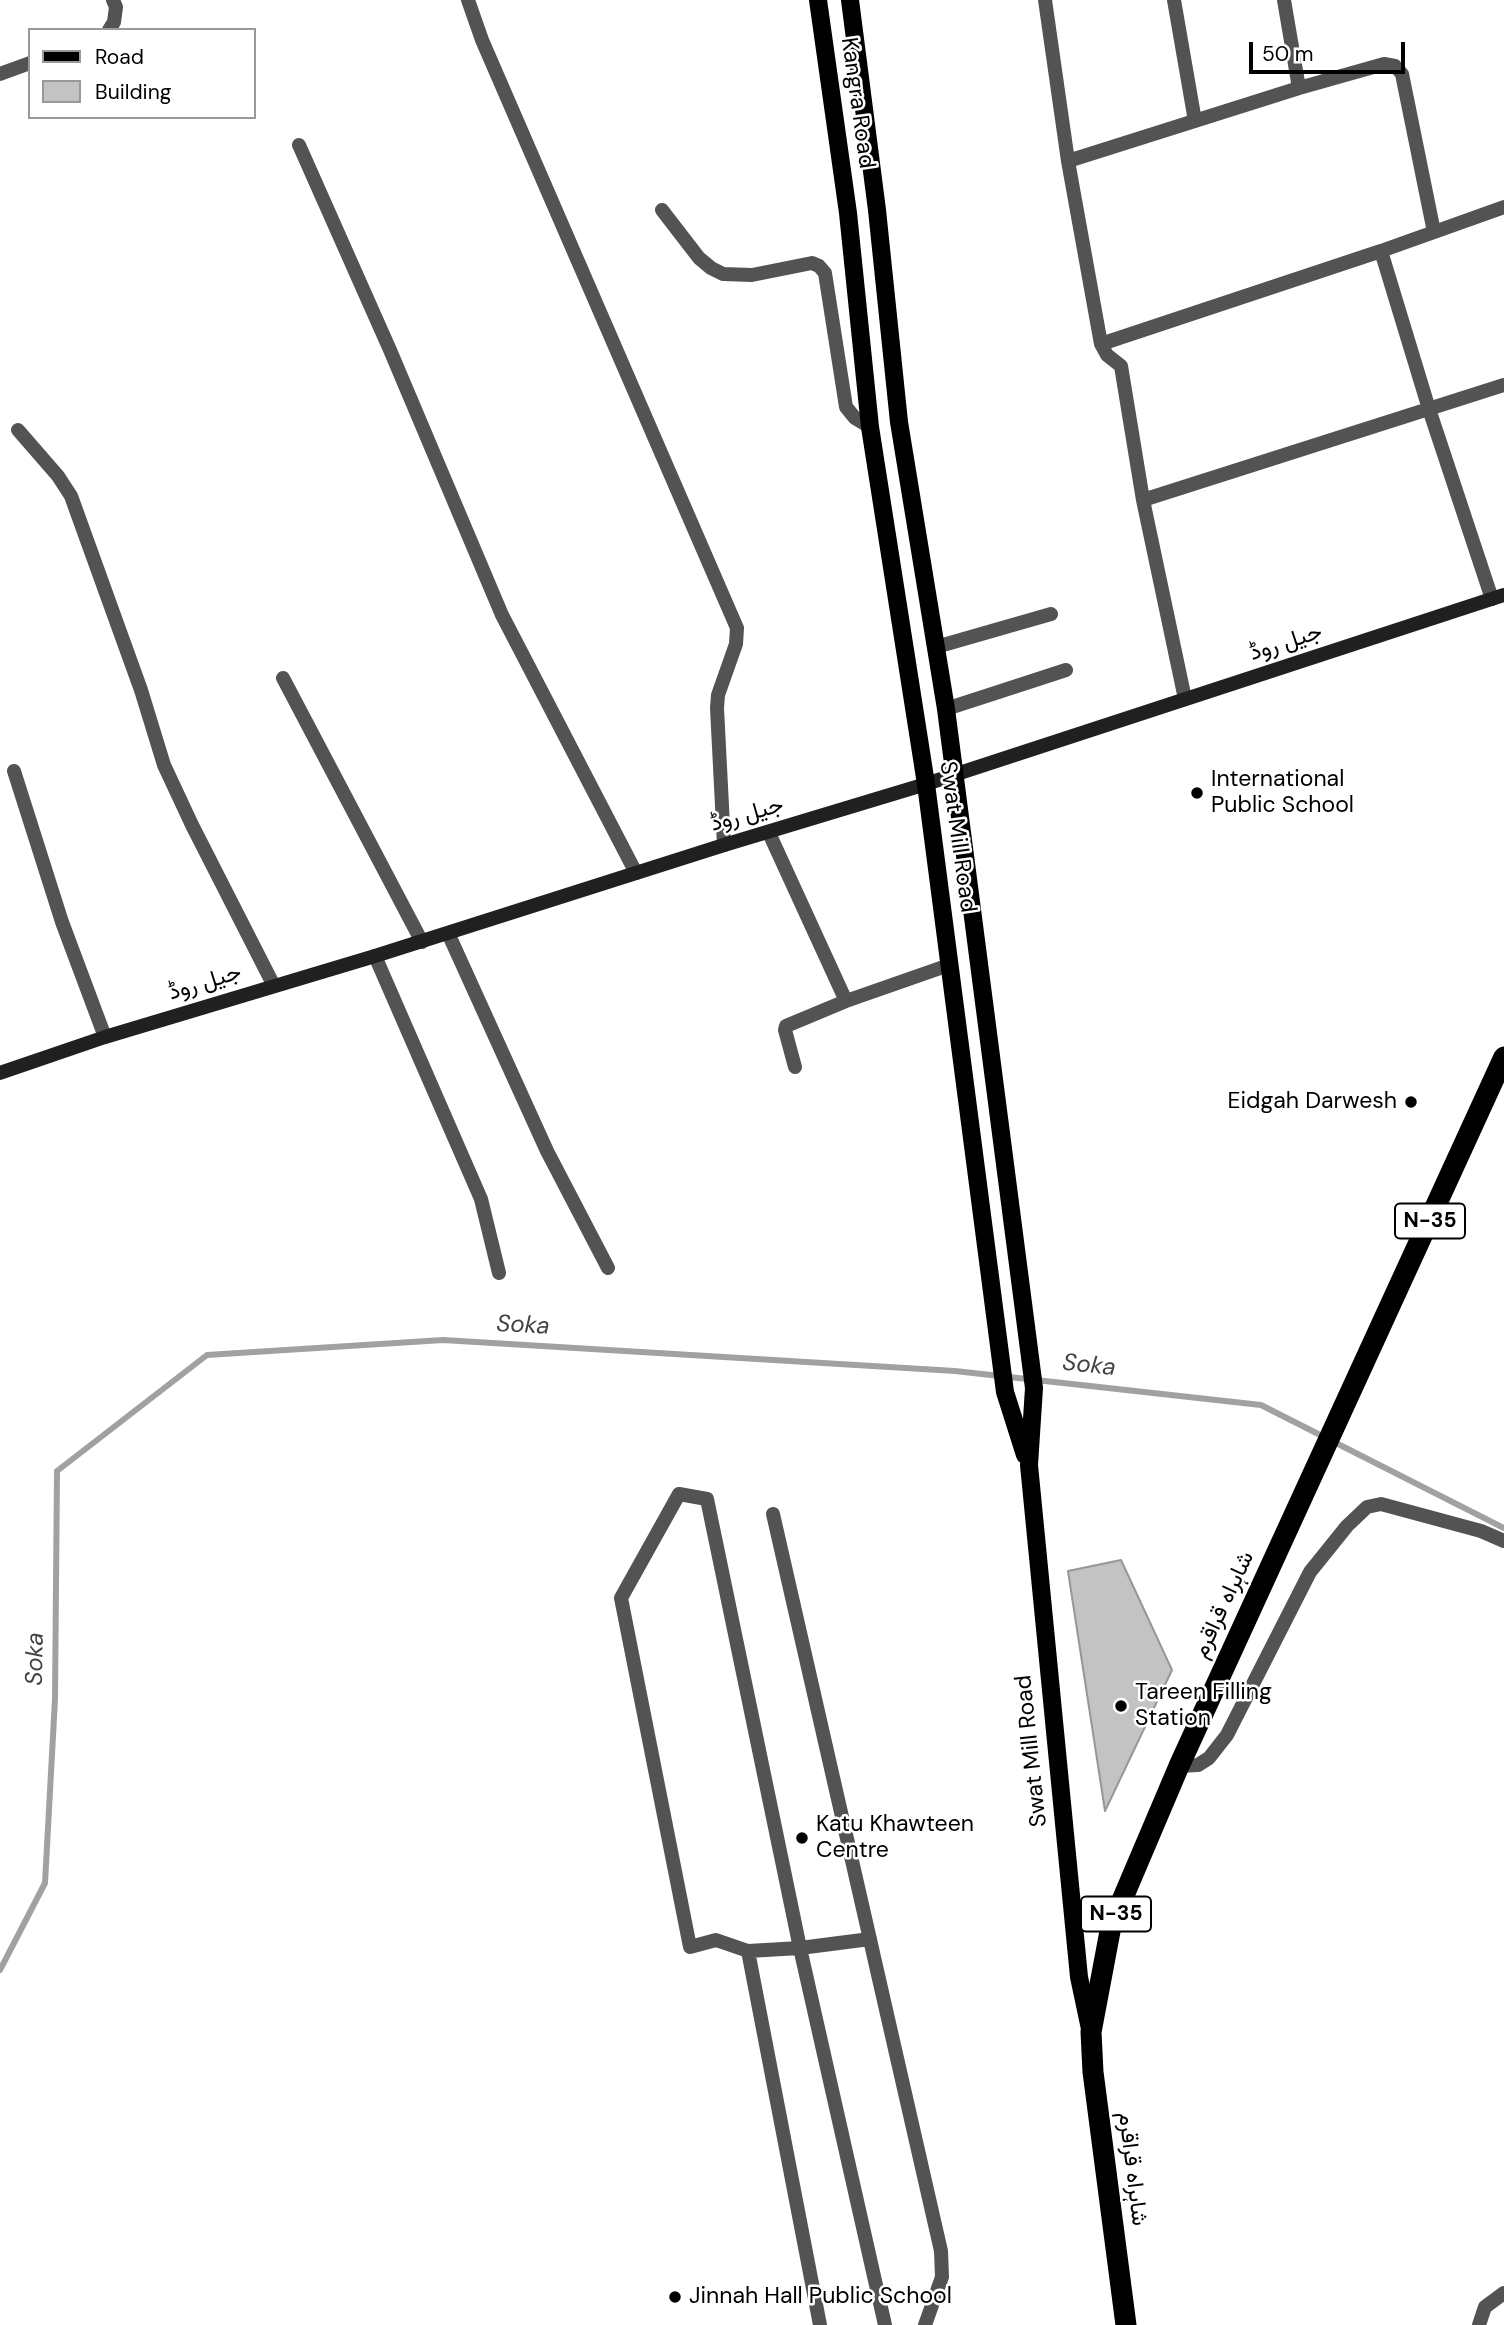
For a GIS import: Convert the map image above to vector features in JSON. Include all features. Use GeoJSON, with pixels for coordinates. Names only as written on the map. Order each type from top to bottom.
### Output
{"type":"FeatureCollection","features":[{"type":"Feature","properties":{"kind":"highway","name":"شاہراہ قراقرم"},"geometry":{"type":"LineString","coordinates":[[1126,2325],[1093,2072],[1091,2032],[1111,1926],[1180,1766],[1504,1057]]}},
{"type":"Feature","properties":{"kind":"main road","name":"Kangra Road"},"geometry":{"type":"LineString","coordinates":[[818,0],[848,214]]}},
{"type":"Feature","properties":{"kind":"main road","name":"Kangra Road"},"geometry":{"type":"LineString","coordinates":[[850,0],[877,210]]}},
{"type":"Feature","properties":{"kind":"main road","name":"Swat Mill Road"},"geometry":{"type":"LineString","coordinates":[[877,210],[899,422],[946,709],[1034,1388],[1029,1465],[1079,1977],[1091,2032]]}},
{"type":"Feature","properties":{"kind":"main road","name":"Swat Mill Road"},"geometry":{"type":"LineString","coordinates":[[848,214],[870,427],[926,784],[1005,1392],[1029,1465]]}},
{"type":"Feature","properties":{"kind":"street"},"geometry":{"type":"LineString","coordinates":[[110,28],[116,7],[113,0]]}},
{"type":"Feature","properties":{"kind":"street"},"geometry":{"type":"LineString","coordinates":[[468,0],[482,40],[737,628],[736,643],[718,695],[717,708],[724,845]]}},
{"type":"Feature","properties":{"kind":"street"},"geometry":{"type":"LineString","coordinates":[[1045,0],[1068,161],[1101,344],[1107,355],[1121,366],[1143,500],[1185,699]]}},
{"type":"Feature","properties":{"kind":"street"},"geometry":{"type":"LineString","coordinates":[[1174,0],[1195,121]]}},
{"type":"Feature","properties":{"kind":"street"},"geometry":{"type":"LineString","coordinates":[[1284,0],[1299,88]]}},
{"type":"Feature","properties":{"kind":"street"},"geometry":{"type":"LineString","coordinates":[[0,74],[28,64]]}},
{"type":"Feature","properties":{"kind":"street"},"geometry":{"type":"LineString","coordinates":[[1068,161],[1299,88],[1384,64],[1395,66],[1402,74],[1434,232]]}},
{"type":"Feature","properties":{"kind":"street"},"geometry":{"type":"LineString","coordinates":[[299,145],[390,350],[502,615],[636,873]]}},
{"type":"Feature","properties":{"kind":"street"},"geometry":{"type":"LineString","coordinates":[[1101,344],[1504,207]]}},
{"type":"Feature","properties":{"kind":"street"},"geometry":{"type":"LineString","coordinates":[[662,210],[699,258],[723,274],[752,275],[812,263],[819,266],[825,273],[846,407],[855,418],[870,427]]}},
{"type":"Feature","properties":{"kind":"street"},"geometry":{"type":"LineString","coordinates":[[1381,251],[1429,409],[1498,597]]}},
{"type":"Feature","properties":{"kind":"street"},"geometry":{"type":"LineString","coordinates":[[1143,500],[1504,385]]}},
{"type":"Feature","properties":{"kind":"street"},"geometry":{"type":"LineString","coordinates":[[18,430],[58,476],[71,496],[141,690],[164,765],[275,986]]}},
{"type":"Feature","properties":{"kind":"street","name":"جیل روڈ"},"geometry":{"type":"LineString","coordinates":[[0,1073],[105,1037],[375,957],[724,845],[926,784],[1498,597]]}},
{"type":"Feature","properties":{"kind":"street"},"geometry":{"type":"LineString","coordinates":[[936,647],[1051,614]]}},
{"type":"Feature","properties":{"kind":"street"},"geometry":{"type":"LineString","coordinates":[[946,709],[1066,670]]}},
{"type":"Feature","properties":{"kind":"street"},"geometry":{"type":"LineString","coordinates":[[283,678],[422,942]]}},
{"type":"Feature","properties":{"kind":"street"},"geometry":{"type":"LineString","coordinates":[[13,771],[62,922],[105,1037]]}},
{"type":"Feature","properties":{"kind":"street"},"geometry":{"type":"LineString","coordinates":[[769,833],[846,1001]]}},
{"type":"Feature","properties":{"kind":"street"},"geometry":{"type":"LineString","coordinates":[[449,933],[547,1151],[608,1268]]}},
{"type":"Feature","properties":{"kind":"street"},"geometry":{"type":"LineString","coordinates":[[375,957],[481,1199],[499,1273]]}},
{"type":"Feature","properties":{"kind":"street"},"geometry":{"type":"LineString","coordinates":[[795,1067],[786,1026],[846,1001],[949,965]]}},
{"type":"Feature","properties":{"kind":"street"},"geometry":{"type":"LineString","coordinates":[[870,1939],[800,1948],[748,1951],[716,1940],[690,1947],[621,1598],[678,1494],[707,1499],[800,1948],[885,2325]]}},
{"type":"Feature","properties":{"kind":"street"},"geometry":{"type":"LineString","coordinates":[[1180,1766],[1198,1765],[1209,1758],[1227,1735],[1310,1572],[1347,1526],[1367,1507],[1381,1504],[1481,1531],[1504,1541]]}},
{"type":"Feature","properties":{"kind":"street"},"geometry":{"type":"LineString","coordinates":[[773,1514],[942,2251],[942,2277],[925,2325]]}},
{"type":"Feature","properties":{"kind":"street"},"geometry":{"type":"LineString","coordinates":[[748,1951],[820,2325]]}},
{"type":"Feature","properties":{"kind":"street"},"geometry":{"type":"LineString","coordinates":[[1479,2325],[1485,2307],[1504,2293]]}},
{"type":"Feature","properties":{"kind":"building"},"geometry":{"type":"Polygon","coordinates":[[[1121,1560],[1172,1670],[1105,1811],[1068,1571],[1121,1560]]]}},
{"type":"Feature","properties":{"kind":"waterway","name":"Soka"},"geometry":{"type":"LineString","coordinates":[[0,1970],[45,1883],[55,1699],[57,1471],[207,1355],[443,1340],[955,1371],[1261,1405],[1504,1528]]}},
{"type":"Feature","properties":{"kind":"place","name":"International Public School"},"geometry":{"type":"Point","coordinates":[1197,793]}},
{"type":"Feature","properties":{"kind":"place","name":"Eidgah Darwesh"},"geometry":{"type":"Point","coordinates":[1411,1102]}},
{"type":"Feature","properties":{"kind":"place","name":"Tareen Filling Station"},"geometry":{"type":"Point","coordinates":[1121,1706]}},
{"type":"Feature","properties":{"kind":"place","name":"Katu Khawteen Centre"},"geometry":{"type":"Point","coordinates":[802,1838]}},
{"type":"Feature","properties":{"kind":"place","name":"Jinnah Hall Public School"},"geometry":{"type":"Point","coordinates":[675,2297]}}]}
